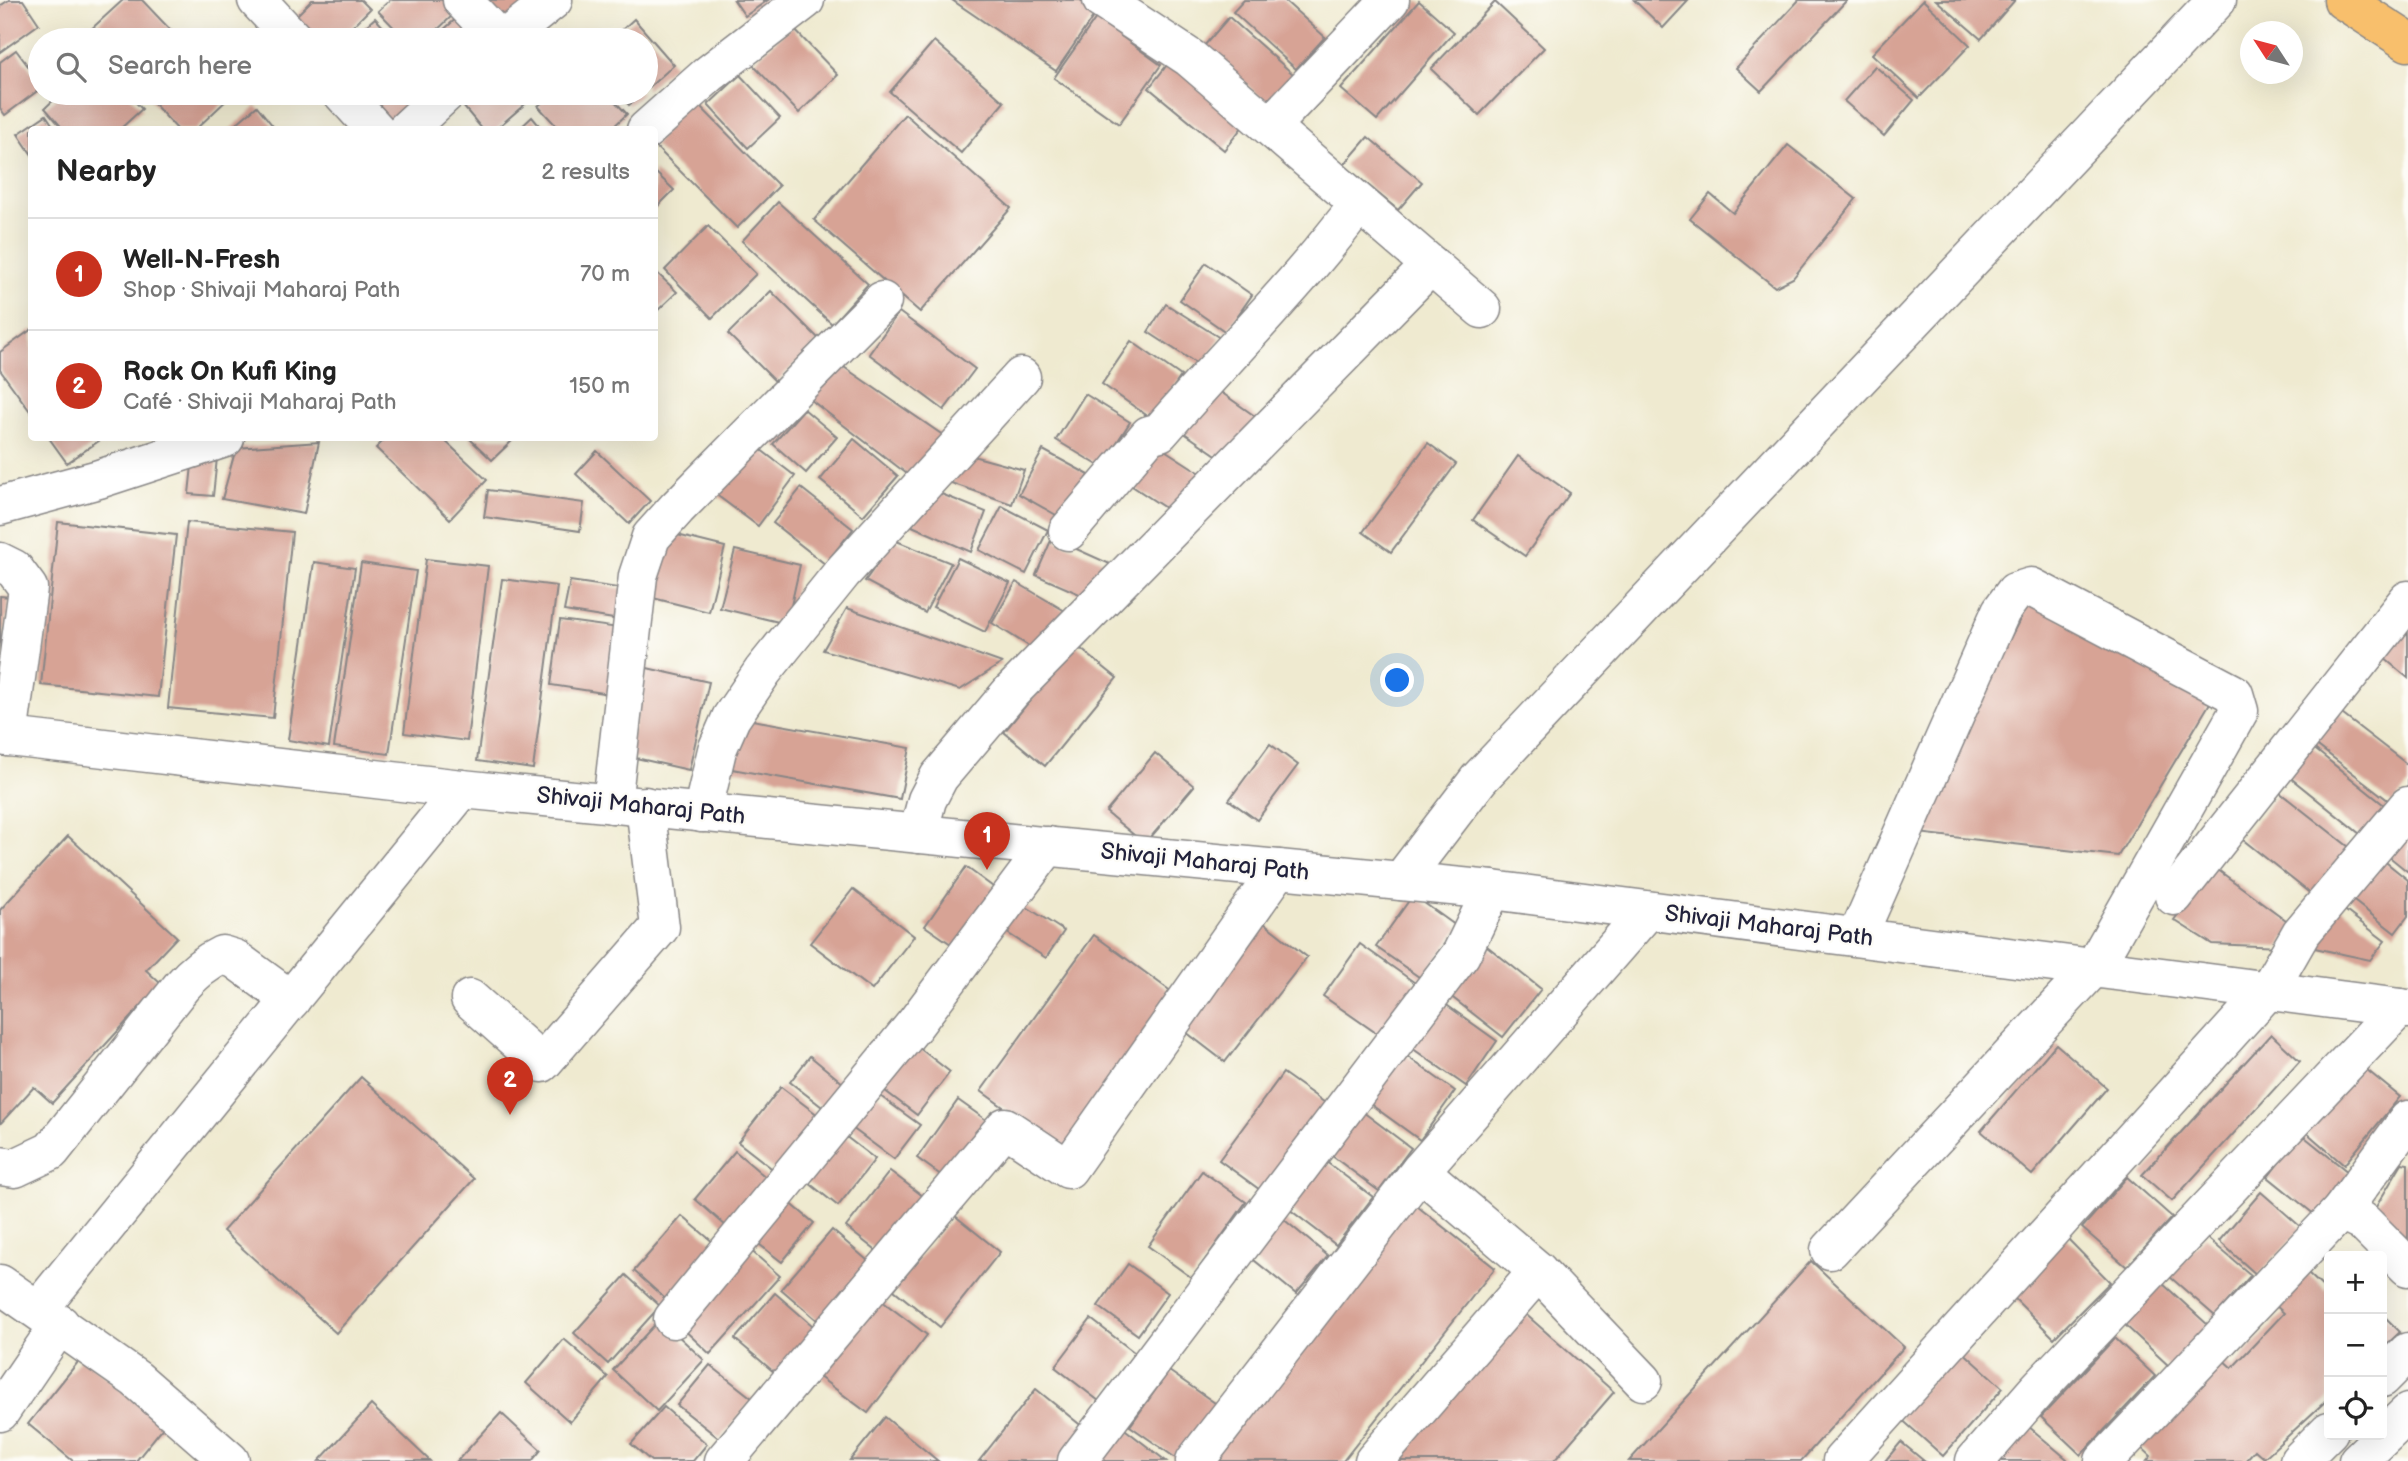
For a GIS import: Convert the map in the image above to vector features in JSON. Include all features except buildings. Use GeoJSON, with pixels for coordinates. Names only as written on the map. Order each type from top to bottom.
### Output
{"type":"FeatureCollection","features":[{"type":"Feature","properties":{"kind":"main road"},"geometry":{"type":"LineString","coordinates":[[2359,4],[2408,42]]}},
{"type":"Feature","properties":{"kind":"street"},"geometry":{"type":"LineString","coordinates":[[257,0],[283,28]]}},
{"type":"Feature","properties":{"kind":"street"},"geometry":{"type":"LineString","coordinates":[[462,0],[489,28]]}},
{"type":"Feature","properties":{"kind":"street"},"geometry":{"type":"LineString","coordinates":[[517,28],[553,0]]}},
{"type":"Feature","properties":{"kind":"street"},"geometry":{"type":"LineString","coordinates":[[650,126],[709,74],[805,0]]}},
{"type":"Feature","properties":{"kind":"street"},"geometry":{"type":"LineString","coordinates":[[1102,0],[1190,58],[1482,309]]}},
{"type":"Feature","properties":{"kind":"street"},"geometry":{"type":"LineString","coordinates":[[1269,126],[1390,0]]}},
{"type":"Feature","properties":{"kind":"street"},"geometry":{"type":"LineString","coordinates":[[1401,881],[1479,779],[2217,0]]}},
{"type":"Feature","properties":{"kind":"street"},"geometry":{"type":"LineString","coordinates":[[353,105],[372,126]]}},
{"type":"Feature","properties":{"kind":"street"},"geometry":{"type":"LineString","coordinates":[[410,126],[433,105]]}},
{"type":"Feature","properties":{"kind":"street"},"geometry":{"type":"LineString","coordinates":[[1068,531],[1149,435],[1160,432],[1218,365],[1308,270],[1359,204]]}},
{"type":"Feature","properties":{"kind":"street"},"geometry":{"type":"LineString","coordinates":[[918,834],[927,800],[939,777],[1011,691],[1431,265]]}},
{"type":"Feature","properties":{"kind":"street"},"geometry":{"type":"LineString","coordinates":[[470,999],[542,1063],[660,927],[628,805],[638,576],[652,537],[677,508],[882,301]]}},
{"type":"Feature","properties":{"kind":"street"},"geometry":{"type":"LineString","coordinates":[[702,813],[717,750],[731,718],[764,671],[842,573],[1021,377]]}},
{"type":"Feature","properties":{"kind":"street"},"geometry":{"type":"LineString","coordinates":[[0,506],[99,479],[216,441]]}},
{"type":"Feature","properties":{"kind":"street"},"geometry":{"type":"LineString","coordinates":[[0,562],[14,569],[28,588],[4,736]]}},
{"type":"Feature","properties":{"kind":"street"},"geometry":{"type":"LineString","coordinates":[[1830,1250],[2094,967],[2239,711],[2234,694],[2221,684],[2031,587],[2015,592],[2001,611],[1857,937]]}},
{"type":"Feature","properties":{"kind":"street"},"geometry":{"type":"LineString","coordinates":[[2174,897],[2408,600]]}},
{"type":"Feature","properties":{"kind":"street","name":"Shivaji Maharaj Path"},"geometry":{"type":"LineString","coordinates":[[4,736],[462,789],[1492,890],[2403,1008]]}},
{"type":"Feature","properties":{"kind":"street"},"geometry":{"type":"LineString","coordinates":[[0,1412],[49,1316],[290,1000],[462,789]]}},
{"type":"Feature","properties":{"kind":"street"},"geometry":{"type":"LineString","coordinates":[[1842,1461],[2269,989],[2301,933],[2408,806]]}},
{"type":"Feature","properties":{"kind":"street"},"geometry":{"type":"LineString","coordinates":[[673,1320],[915,1024],[1048,846]]}},
{"type":"Feature","properties":{"kind":"street"},"geometry":{"type":"LineString","coordinates":[[724,1461],[1005,1127],[1068,1169],[1279,869]]}},
{"type":"Feature","properties":{"kind":"street"},"geometry":{"type":"LineString","coordinates":[[1077,1461],[1461,954],[1492,890]]}},
{"type":"Feature","properties":{"kind":"street"},"geometry":{"type":"LineString","coordinates":[[1195,1461],[1420,1171],[1647,911]]}},
{"type":"Feature","properties":{"kind":"street"},"geometry":{"type":"LineString","coordinates":[[0,1166],[15,1168],[51,1152],[188,979],[209,961],[222,955],[235,959],[290,1000]]}},
{"type":"Feature","properties":{"kind":"street"},"geometry":{"type":"LineString","coordinates":[[1975,1461],[2046,1380],[2403,1008]]}},
{"type":"Feature","properties":{"kind":"street"},"geometry":{"type":"LineString","coordinates":[[2104,1461],[2341,1211],[2408,1120]]}},
{"type":"Feature","properties":{"kind":"street"},"geometry":{"type":"LineString","coordinates":[[1420,1171],[1538,1271],[1643,1381]]}},
{"type":"Feature","properties":{"kind":"street"},"geometry":{"type":"LineString","coordinates":[[2341,1211],[2362,1221],[2408,1267]]}},
{"type":"Feature","properties":{"kind":"street"},"geometry":{"type":"LineString","coordinates":[[1374,1461],[1538,1271]]}},
{"type":"Feature","properties":{"kind":"street"},"geometry":{"type":"LineString","coordinates":[[0,1284],[136,1379],[230,1461]]}},
{"type":"Feature","properties":{"kind":"street"},"geometry":{"type":"LineString","coordinates":[[2383,1377],[2408,1352]]}},
{"type":"Feature","properties":{"kind":"street"},"geometry":{"type":"LineString","coordinates":[[2358,1461],[2408,1413]]}},
{"type":"Feature","properties":{"kind":"street"},"geometry":{"type":"LineString","coordinates":[[2299,1461],[2324,1436]]}},
{"type":"Feature","properties":{"kind":"place","name":"Well-N-Fresh"},"geometry":{"type":"Point","coordinates":[987,870]}},
{"type":"Feature","properties":{"kind":"place","name":"Rock On Kufi King"},"geometry":{"type":"Point","coordinates":[510,1115]}}]}
